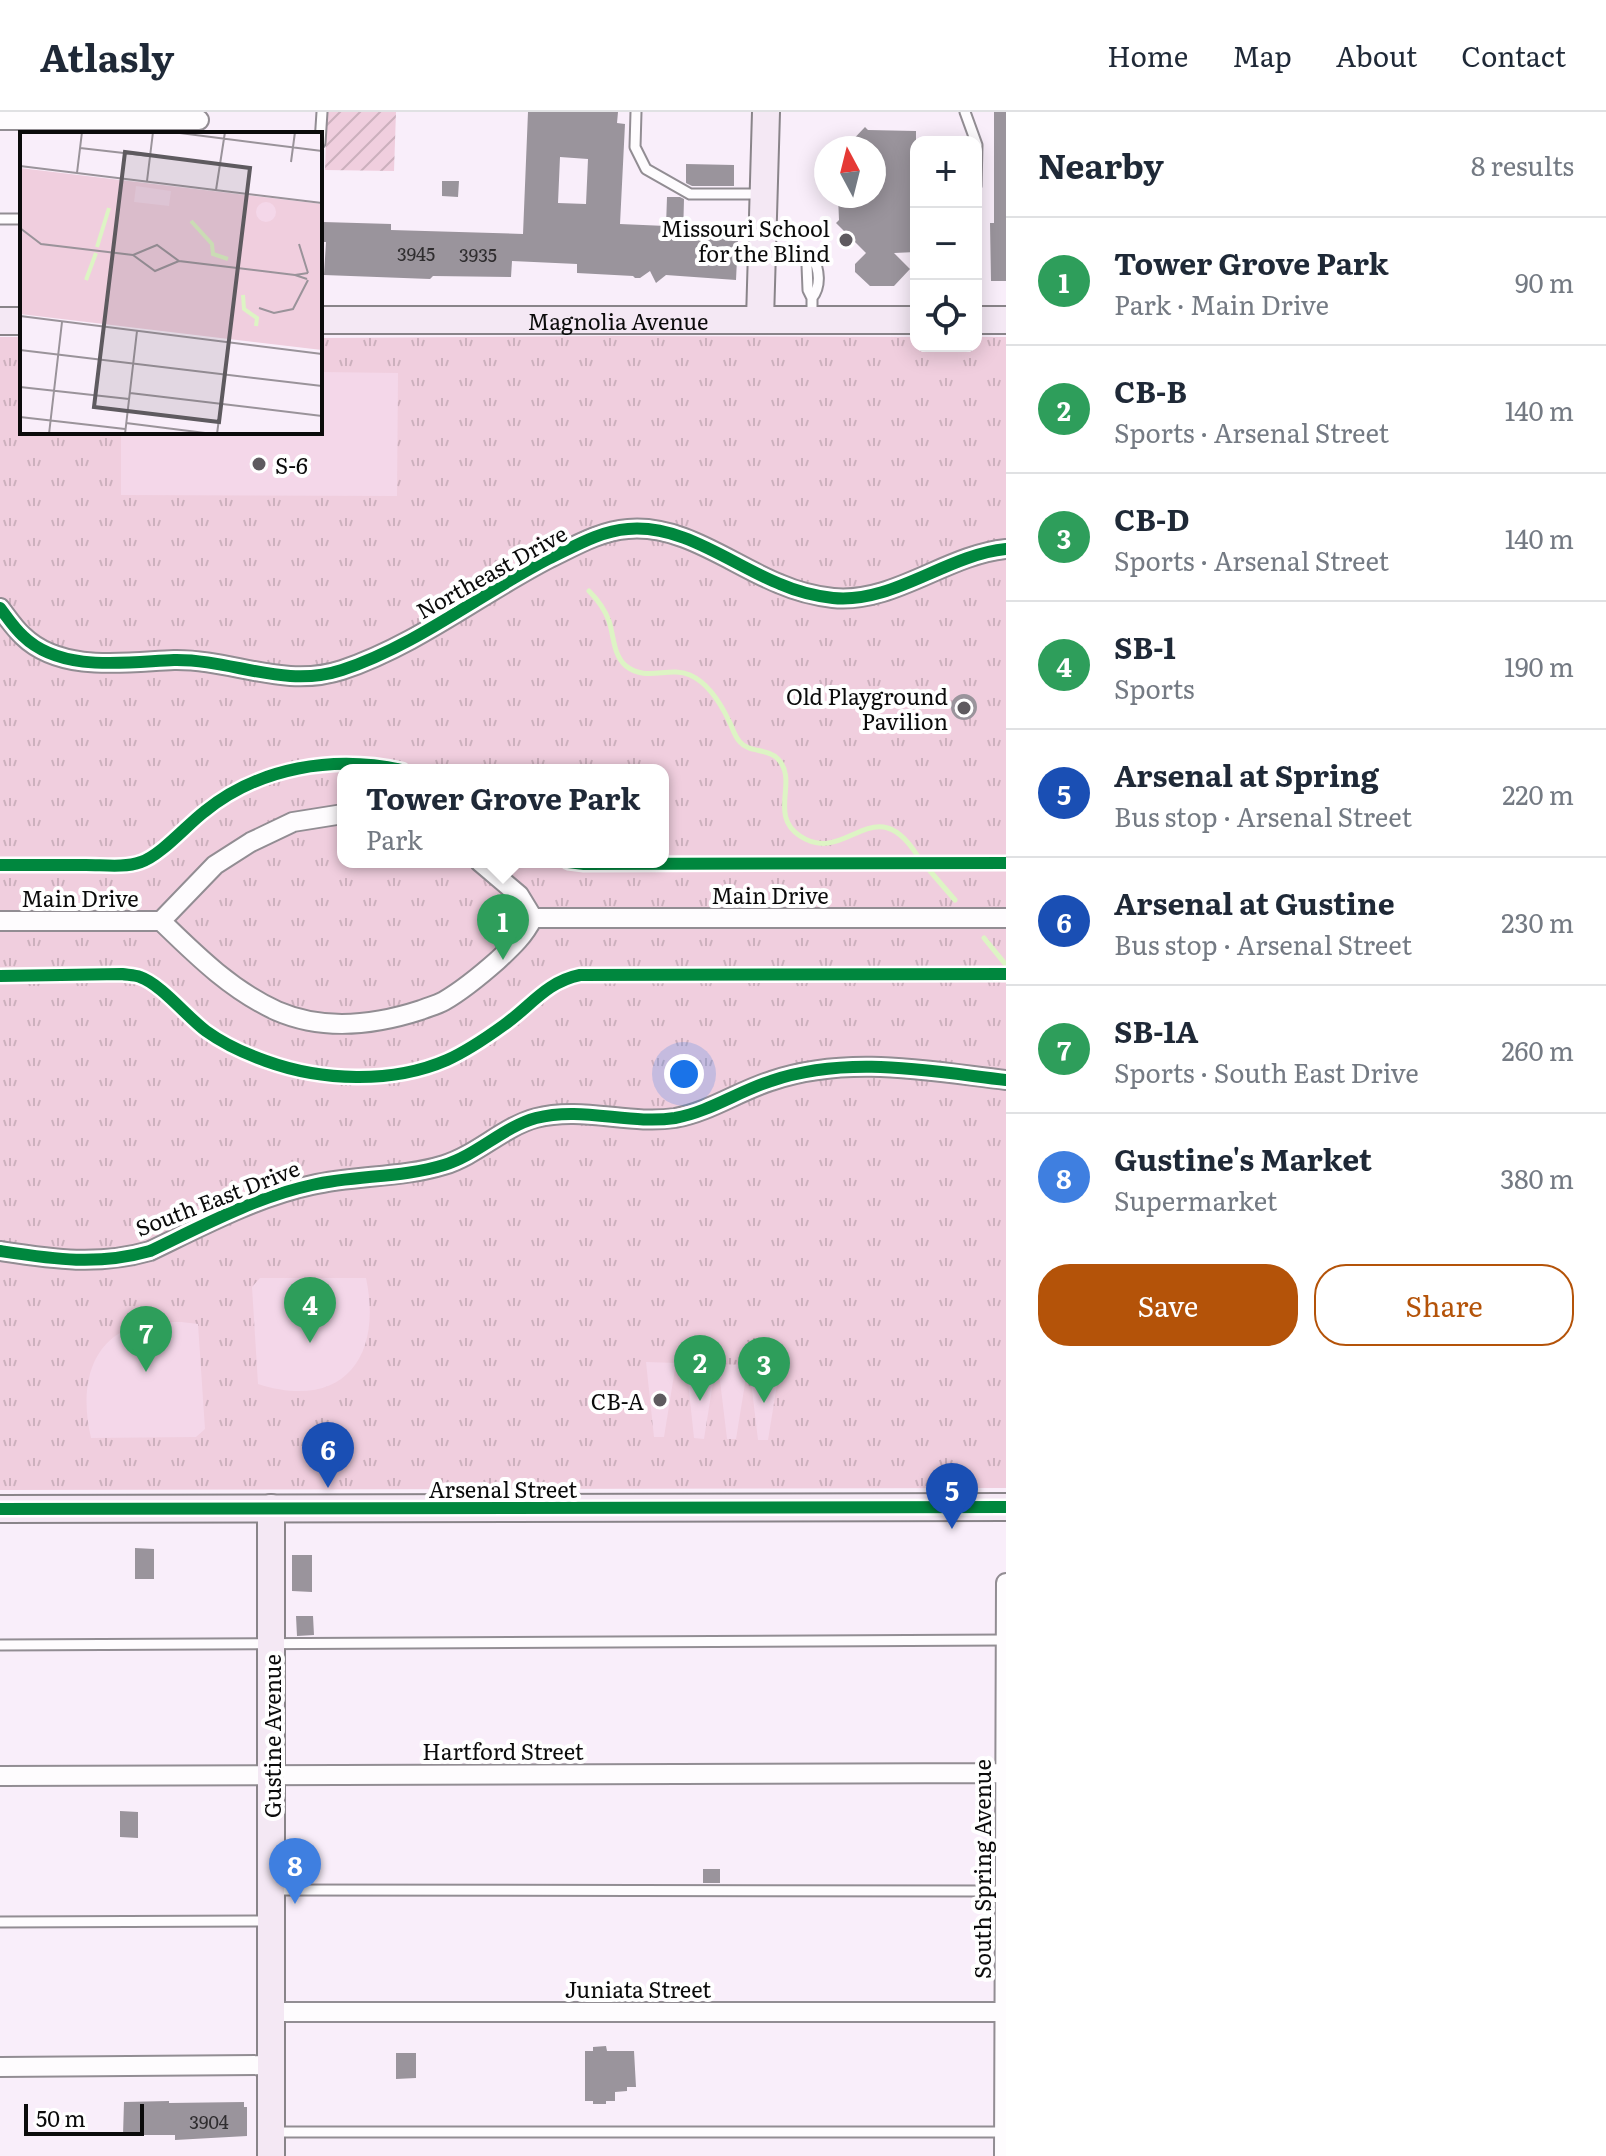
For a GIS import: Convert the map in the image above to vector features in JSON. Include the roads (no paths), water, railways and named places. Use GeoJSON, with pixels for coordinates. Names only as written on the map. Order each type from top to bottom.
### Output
{"type":"FeatureCollection","features":[{"type":"Feature","properties":{"kind":"street"},"geometry":{"type":"LineString","coordinates":[[760,320],[766,112]]}},
{"type":"Feature","properties":{"kind":"street"},"geometry":{"type":"LineString","coordinates":[[0,120],[199,122]]}},
{"type":"Feature","properties":{"kind":"street","name":"Magnolia Avenue"},"geometry":{"type":"LineString","coordinates":[[322,320],[760,320],[812,309],[910,319]]}},
{"type":"Feature","properties":{"kind":"street"},"geometry":{"type":"LineString","coordinates":[[982,320],[1006,320]]}},
{"type":"Feature","properties":{"kind":"street","name":"Northeast Drive"},"geometry":{"type":"LineString","coordinates":[[0,608],[23,636],[39,649],[71,659],[107,662],[188,660],[301,677],[341,670],[383,652],[426,631],[516,575],[593,537],[610,532],[647,529],[664,532],[721,555],[781,585],[833,598],[872,596],[977,553],[1006,549]]}},
{"type":"Feature","properties":{"kind":"street","name":"Main Drive"},"geometry":{"type":"LineString","coordinates":[[161,921],[215,865],[251,842],[293,822],[337,815]]}},
{"type":"Feature","properties":{"kind":"street"},"geometry":{"type":"LineString","coordinates":[[487,868],[519,895],[533,918]]}},
{"type":"Feature","properties":{"kind":"street","name":"Main Drive"},"geometry":{"type":"LineString","coordinates":[[0,921],[161,921],[206,965],[246,994],[279,1012],[318,1023],[356,1024],[398,1017],[442,1002],[482,975],[524,936],[533,918],[1006,918]]}},
{"type":"Feature","properties":{"kind":"street","name":"South East Drive"},"geometry":{"type":"LineString","coordinates":[[0,1251],[72,1261],[134,1256],[251,1205],[310,1185],[445,1165],[536,1118],[576,1114],[642,1120],[678,1117],[772,1081],[836,1067],[893,1067],[1006,1080]]}},
{"type":"Feature","properties":{"kind":"street","name":"Arsenal Street"},"geometry":{"type":"LineString","coordinates":[[0,1509],[1006,1507]]}},
{"type":"Feature","properties":{"kind":"street","name":"Gustine Avenue"},"geometry":{"type":"LineString","coordinates":[[271,1508],[271,2144]]}},
{"type":"Feature","properties":{"kind":"street","name":"South Spring Avenue"},"geometry":{"type":"LineString","coordinates":[[1004,2156],[1006,1583]]}},
{"type":"Feature","properties":{"kind":"street","name":"Hartford Street"},"geometry":{"type":"LineString","coordinates":[[0,1776],[1006,1773]]}},
{"type":"Feature","properties":{"kind":"street","name":"Juniata Street"},"geometry":{"type":"LineString","coordinates":[[271,2012],[1005,2012]]}},
{"type":"Feature","properties":{"kind":"street"},"geometry":{"type":"LineString","coordinates":[[0,2067],[271,2065]]}},
{"type":"Feature","properties":{"kind":"lane"},"geometry":{"type":"LineString","coordinates":[[321,132],[322,112]]}},
{"type":"Feature","properties":{"kind":"lane"},"geometry":{"type":"LineString","coordinates":[[636,112],[635,147],[646,169],[690,194],[764,194]]}},
{"type":"Feature","properties":{"kind":"lane"},"geometry":{"type":"LineString","coordinates":[[965,112],[974,136]]}},
{"type":"Feature","properties":{"kind":"lane"},"geometry":{"type":"LineString","coordinates":[[0,1645],[1006,1640]]}},
{"type":"Feature","properties":{"kind":"lane"},"geometry":{"type":"LineString","coordinates":[[271,1890],[1005,1891]]}},
{"type":"Feature","properties":{"kind":"lane"},"geometry":{"type":"LineString","coordinates":[[0,1922],[271,1921]]}},
{"type":"Feature","properties":{"kind":"lane"},"geometry":{"type":"LineString","coordinates":[[271,2144],[1005,2132]]}},
{"type":"Feature","properties":{"kind":"waterway"},"geometry":{"type":"LineString","coordinates":[[589,591],[609,621],[616,651],[626,666],[641,673],[674,672],[697,679],[718,701],[740,742],[778,759],[786,777],[786,818],[800,836],[816,843],[832,842],[873,827],[887,828],[902,836],[917,855]]}},
{"type":"Feature","properties":{"kind":"waterway"},"geometry":{"type":"LineString","coordinates":[[930,871],[955,900]]}},
{"type":"Feature","properties":{"kind":"waterway"},"geometry":{"type":"LineString","coordinates":[[984,938],[1006,965]]}},
{"type":"Feature","properties":{"kind":"place","name":"Missouri School for the Blind"},"geometry":{"type":"Point","coordinates":[846,240]}},
{"type":"Feature","properties":{"kind":"place","name":"S-6"},"geometry":{"type":"Point","coordinates":[259,464]}},
{"type":"Feature","properties":{"kind":"place","name":"Old Playground Pavilion"},"geometry":{"type":"Point","coordinates":[964,708]}},
{"type":"Feature","properties":{"kind":"place","name":"Tower Grove Park"},"geometry":{"type":"Point","coordinates":[503,960]}},
{"type":"Feature","properties":{"kind":"place","name":"SB-1"},"geometry":{"type":"Point","coordinates":[310,1343]}},
{"type":"Feature","properties":{"kind":"place","name":"SB-1A"},"geometry":{"type":"Point","coordinates":[146,1372]}},
{"type":"Feature","properties":{"kind":"place","name":"CB-A"},"geometry":{"type":"Point","coordinates":[660,1400]}},
{"type":"Feature","properties":{"kind":"place","name":"CB-B"},"geometry":{"type":"Point","coordinates":[700,1401]}},
{"type":"Feature","properties":{"kind":"place","name":"CB-D"},"geometry":{"type":"Point","coordinates":[764,1403]}},
{"type":"Feature","properties":{"kind":"place","name":"Arsenal at Gustine"},"geometry":{"type":"Point","coordinates":[328,1488]}},
{"type":"Feature","properties":{"kind":"place","name":"Arsenal at Spring"},"geometry":{"type":"Point","coordinates":[952,1529]}},
{"type":"Feature","properties":{"kind":"place","name":"Gustine's Market"},"geometry":{"type":"Point","coordinates":[295,1904]}}]}
